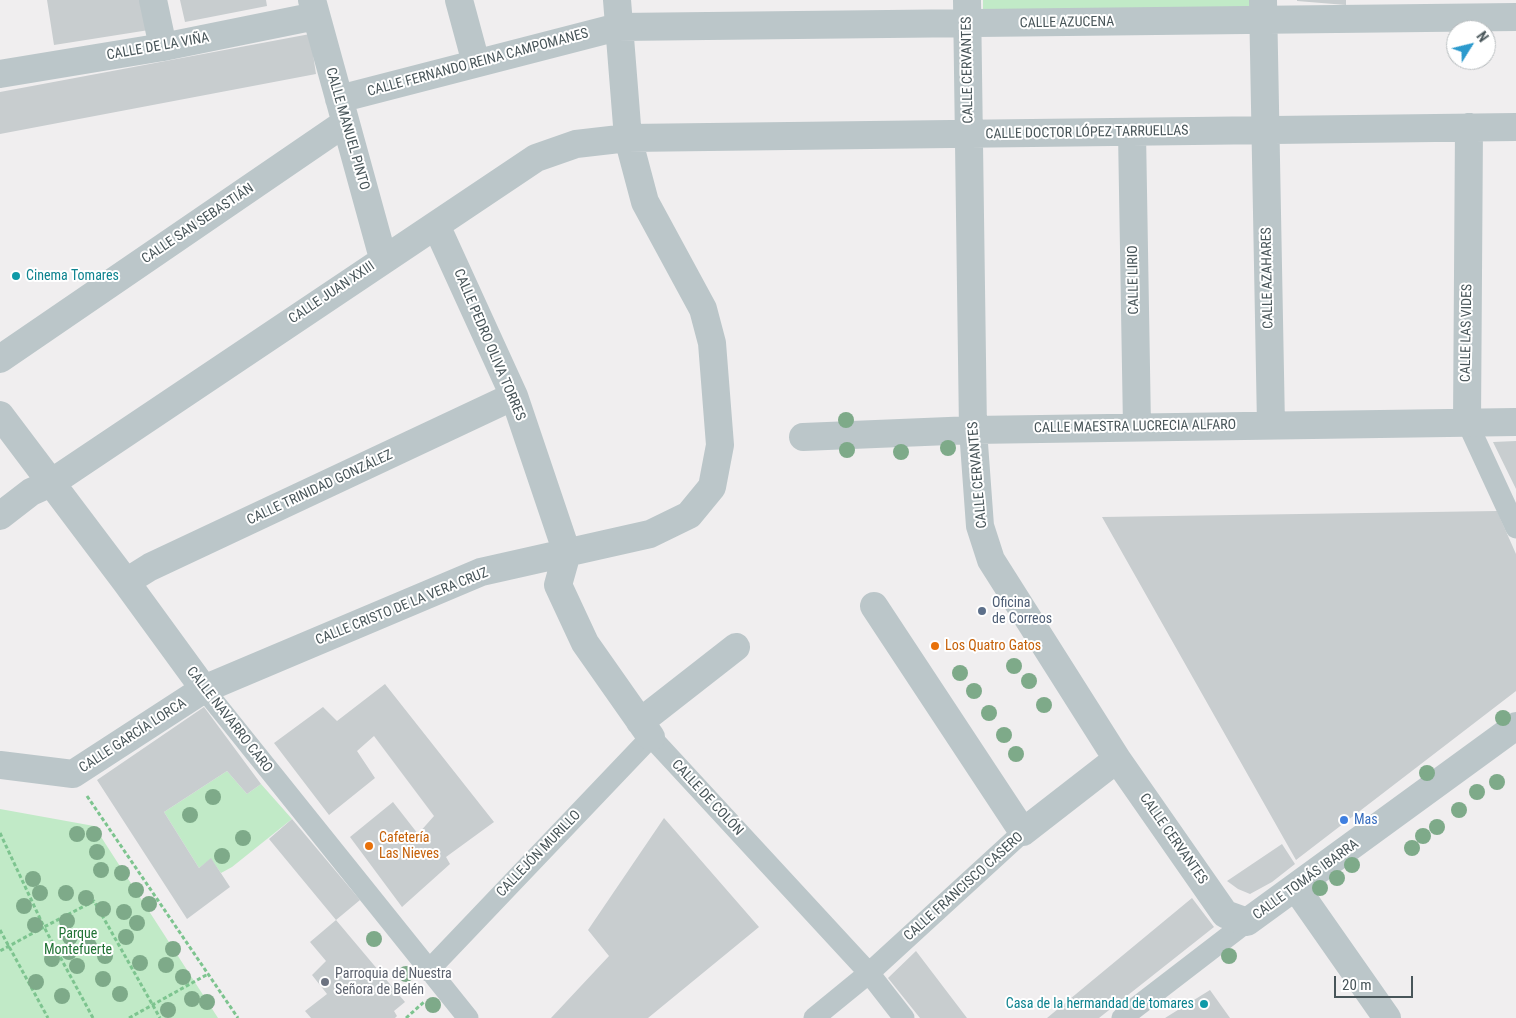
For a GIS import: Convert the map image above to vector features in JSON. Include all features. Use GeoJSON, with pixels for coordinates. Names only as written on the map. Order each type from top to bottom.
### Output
{"type":"FeatureCollection","features":[{"type":"Feature","properties":{"kind":"street"},"geometry":{"type":"LineString","coordinates":[[153,0],[163,47]]}},
{"type":"Feature","properties":{"kind":"street"},"geometry":{"type":"LineString","coordinates":[[459,0],[476,63]]}},
{"type":"Feature","properties":{"kind":"street","name":"CALLE CRISTO DE LA VERA CRUZ"},"geometry":{"type":"LineString","coordinates":[[204,689],[481,572],[650,534],[689,515],[712,487],[720,445],[712,343],[703,310],[645,202],[628,138],[617,0]]}},
{"type":"Feature","properties":{"kind":"street","name":"CALLE DE LA VIÑA"},"geometry":{"type":"LineString","coordinates":[[0,74],[163,47],[314,8]]}},
{"type":"Feature","properties":{"kind":"street","name":"CALLE MANUEL PINTO"},"geometry":{"type":"LineString","coordinates":[[314,8],[383,258]]}},
{"type":"Feature","properties":{"kind":"street","name":"CALLE AZUCENA"},"geometry":{"type":"LineString","coordinates":[[618,27],[967,12],[1263,10],[1516,17]]}},
{"type":"Feature","properties":{"kind":"street","name":"CALLE AZAHARES"},"geometry":{"type":"LineString","coordinates":[[1263,10],[1271,425]]}},
{"type":"Feature","properties":{"kind":"street","name":"CALLE CERVANTES"},"geometry":{"type":"LineString","coordinates":[[967,12],[973,430],[980,526],[991,560],[1117,759],[1225,914],[1247,922]]}},
{"type":"Feature","properties":{"kind":"street","name":"CALLE FERNANDO REINA CAMPOMANES"},"geometry":{"type":"LineString","coordinates":[[342,111],[476,63],[618,27]]}},
{"type":"Feature","properties":{"kind":"street","name":"CALLE SAN SEBASTIÁN"},"geometry":{"type":"LineString","coordinates":[[0,359],[342,111]]}},
{"type":"Feature","properties":{"kind":"street","name":"CALLE DOCTOR LÓPEZ TARRUELLAS"},"geometry":{"type":"LineString","coordinates":[[628,138],[1516,127]]}},
{"type":"Feature","properties":{"kind":"street","name":"CALLE LAS VIDES"},"geometry":{"type":"LineString","coordinates":[[1470,128],[1467,422],[1516,528]]}},
{"type":"Feature","properties":{"kind":"street","name":"CALLE LIRIO"},"geometry":{"type":"LineString","coordinates":[[1132,132],[1137,427]]}},
{"type":"Feature","properties":{"kind":"street","name":"CALLE JUAN XXIII"},"geometry":{"type":"LineString","coordinates":[[0,516],[31,492],[51,483],[383,258],[536,158],[576,144],[628,138]]}},
{"type":"Feature","properties":{"kind":"street","name":"CALLE PEDRO OLIVA TORRES"},"geometry":{"type":"LineString","coordinates":[[436,225],[514,396],[567,553]]}},
{"type":"Feature","properties":{"kind":"street","name":"CALLE TRINIDAD GONZÁLEZ"},"geometry":{"type":"LineString","coordinates":[[126,582],[150,568],[514,396]]}},
{"type":"Feature","properties":{"kind":"street","name":"CALLE NAVARRO CARO"},"geometry":{"type":"LineString","coordinates":[[0,415],[204,689],[468,1018]]}},
{"type":"Feature","properties":{"kind":"street","name":"CALLE MAESTRA LUCRECIA ALFARO"},"geometry":{"type":"LineString","coordinates":[[803,437],[973,430],[1516,422]]}},
{"type":"Feature","properties":{"kind":"street","name":"CALLE DE COLÓN"},"geometry":{"type":"LineString","coordinates":[[567,553],[558,585],[585,642],[645,729],[869,974],[904,1018]]}},
{"type":"Feature","properties":{"kind":"street"},"geometry":{"type":"LineString","coordinates":[[874,606],[1023,832]]}},
{"type":"Feature","properties":{"kind":"street","name":"CALLEJÓN MURILLO"},"geometry":{"type":"LineString","coordinates":[[428,970],[645,729],[736,647]]}},
{"type":"Feature","properties":{"kind":"street","name":"CALLE GARCÍA LORCA"},"geometry":{"type":"LineString","coordinates":[[0,765],[73,774],[204,689]]}},
{"type":"Feature","properties":{"kind":"street","name":"CALLE TOMÁS IBARRA"},"geometry":{"type":"LineString","coordinates":[[1122,1018],[1247,922],[1516,726]]}},
{"type":"Feature","properties":{"kind":"street","name":"CALLE FRANCISCO CASERO"},"geometry":{"type":"LineString","coordinates":[[814,1018],[869,974],[1023,832],[1117,759]]}},
{"type":"Feature","properties":{"kind":"street"},"geometry":{"type":"LineString","coordinates":[[1296,888],[1387,1018]]}},
{"type":"Feature","properties":{"kind":"path"},"geometry":{"type":"LineString","coordinates":[[73,774],[238,1018]]}},
{"type":"Feature","properties":{"kind":"path"},"geometry":{"type":"LineString","coordinates":[[0,833],[44,927],[93,1018]]}},
{"type":"Feature","properties":{"kind":"path"},"geometry":{"type":"LineString","coordinates":[[0,951],[94,901],[160,1018]]}},
{"type":"Feature","properties":{"kind":"path"},"geometry":{"type":"LineString","coordinates":[[0,930],[48,1018]]}},
{"type":"Feature","properties":{"kind":"path"},"geometry":{"type":"LineString","coordinates":[[129,1018],[208,974]]}},
{"type":"Feature","properties":{"kind":"green space"},"geometry":{"type":"Polygon","coordinates":[[[983,0],[1253,0],[1253,11],[983,14],[983,0]]]}},
{"type":"Feature","properties":{"kind":"green space"},"geometry":{"type":"Polygon","coordinates":[[[227,771],[247,794],[261,784],[292,819],[232,867],[221,873],[211,859],[199,868],[164,812],[227,771]]]}},
{"type":"Feature","properties":{"kind":"green space","name":"Parque Montefuerte"},"geometry":{"type":"Polygon","coordinates":[[[0,809],[94,826],[218,1018],[0,1018],[0,809]]]}},
{"type":"Feature","properties":{"kind":"building"},"geometry":{"type":"Polygon","coordinates":[[[47,0],[143,0],[149,30],[54,45],[47,0]]]}},
{"type":"Feature","properties":{"kind":"building"},"geometry":{"type":"Polygon","coordinates":[[[180,0],[266,0],[267,6],[185,22],[180,0]]]}},
{"type":"Feature","properties":{"kind":"building"},"geometry":{"type":"Polygon","coordinates":[[[1346,0],[1346,5],[1297,1],[1346,0]]]}},
{"type":"Feature","properties":{"kind":"building"},"geometry":{"type":"Polygon","coordinates":[[[310,34],[316,74],[0,134],[0,92],[310,34]]]}},
{"type":"Feature","properties":{"kind":"building"},"geometry":{"type":"Polygon","coordinates":[[[1516,441],[1516,489],[1493,442],[1516,441]]]}},
{"type":"Feature","properties":{"kind":"building"},"geometry":{"type":"Polygon","coordinates":[[[1497,511],[1516,554],[1516,691],[1296,860],[1102,517],[1497,511]]]}},
{"type":"Feature","properties":{"kind":"building"},"geometry":{"type":"Polygon","coordinates":[[[385,684],[494,822],[446,857],[450,864],[402,907],[350,837],[393,802],[418,834],[434,816],[374,736],[357,751],[375,778],[329,815],[274,743],[323,707],[337,721],[385,684]]]}},
{"type":"Feature","properties":{"kind":"building"},"geometry":{"type":"Polygon","coordinates":[[[204,707],[261,784],[247,794],[227,771],[164,812],[199,868],[211,858],[230,887],[187,919],[97,780],[204,707]]]}},
{"type":"Feature","properties":{"kind":"building"},"geometry":{"type":"Polygon","coordinates":[[[664,818],[759,927],[648,1018],[551,1018],[609,956],[588,930],[664,818]]]}},
{"type":"Feature","properties":{"kind":"building"},"geometry":{"type":"Polygon","coordinates":[[[292,819],[360,900],[336,920],[269,839],[292,819]]]}},
{"type":"Feature","properties":{"kind":"building"},"geometry":{"type":"Polygon","coordinates":[[[1282,844],[1295,864],[1272,882],[1250,894],[1238,889],[1227,881],[1282,844]]]}},
{"type":"Feature","properties":{"kind":"building"},"geometry":{"type":"Polygon","coordinates":[[[1192,898],[1214,927],[1099,1018],[1047,1018],[1192,898]]]}},
{"type":"Feature","properties":{"kind":"building","name":"Parroquia de Nuestra Señora de Belén"},"geometry":{"type":"Polygon","coordinates":[[[336,920],[405,1002],[394,1011],[397,1016],[395,1018],[311,1018],[305,1011],[327,994],[312,975],[326,961],[310,942],[336,920]]]}},
{"type":"Feature","properties":{"kind":"building"},"geometry":{"type":"Polygon","coordinates":[[[916,951],[967,1018],[920,1018],[888,978],[916,951]]]}},
{"type":"Feature","properties":{"kind":"building","name":"Casa de la hermandad de tomares"},"geometry":{"type":"Polygon","coordinates":[[[1210,990],[1230,1018],[1165,1018],[1210,990]]]}},
{"type":"Feature","properties":{"kind":"place","name":"Cinema Tomares"},"geometry":{"type":"Point","coordinates":[16,276]}},
{"type":"Feature","properties":{"kind":"place","name":"Oficina de Correos"},"geometry":{"type":"Point","coordinates":[982,611]}},
{"type":"Feature","properties":{"kind":"place","name":"Los Quatro Gatos"},"geometry":{"type":"Point","coordinates":[935,646]}},
{"type":"Feature","properties":{"kind":"place","name":"Mas"},"geometry":{"type":"Point","coordinates":[1344,820]}},
{"type":"Feature","properties":{"kind":"place","name":"Cafetería Las Nieves"},"geometry":{"type":"Point","coordinates":[369,846]}},
{"type":"Feature","properties":{"kind":"place","name":"Parroquia de Nuestra Señora de Belén"},"geometry":{"type":"Point","coordinates":[325,982]}},
{"type":"Feature","properties":{"kind":"place","name":"Casa de la hermandad de tomares"},"geometry":{"type":"Point","coordinates":[1204,1004]}}]}
